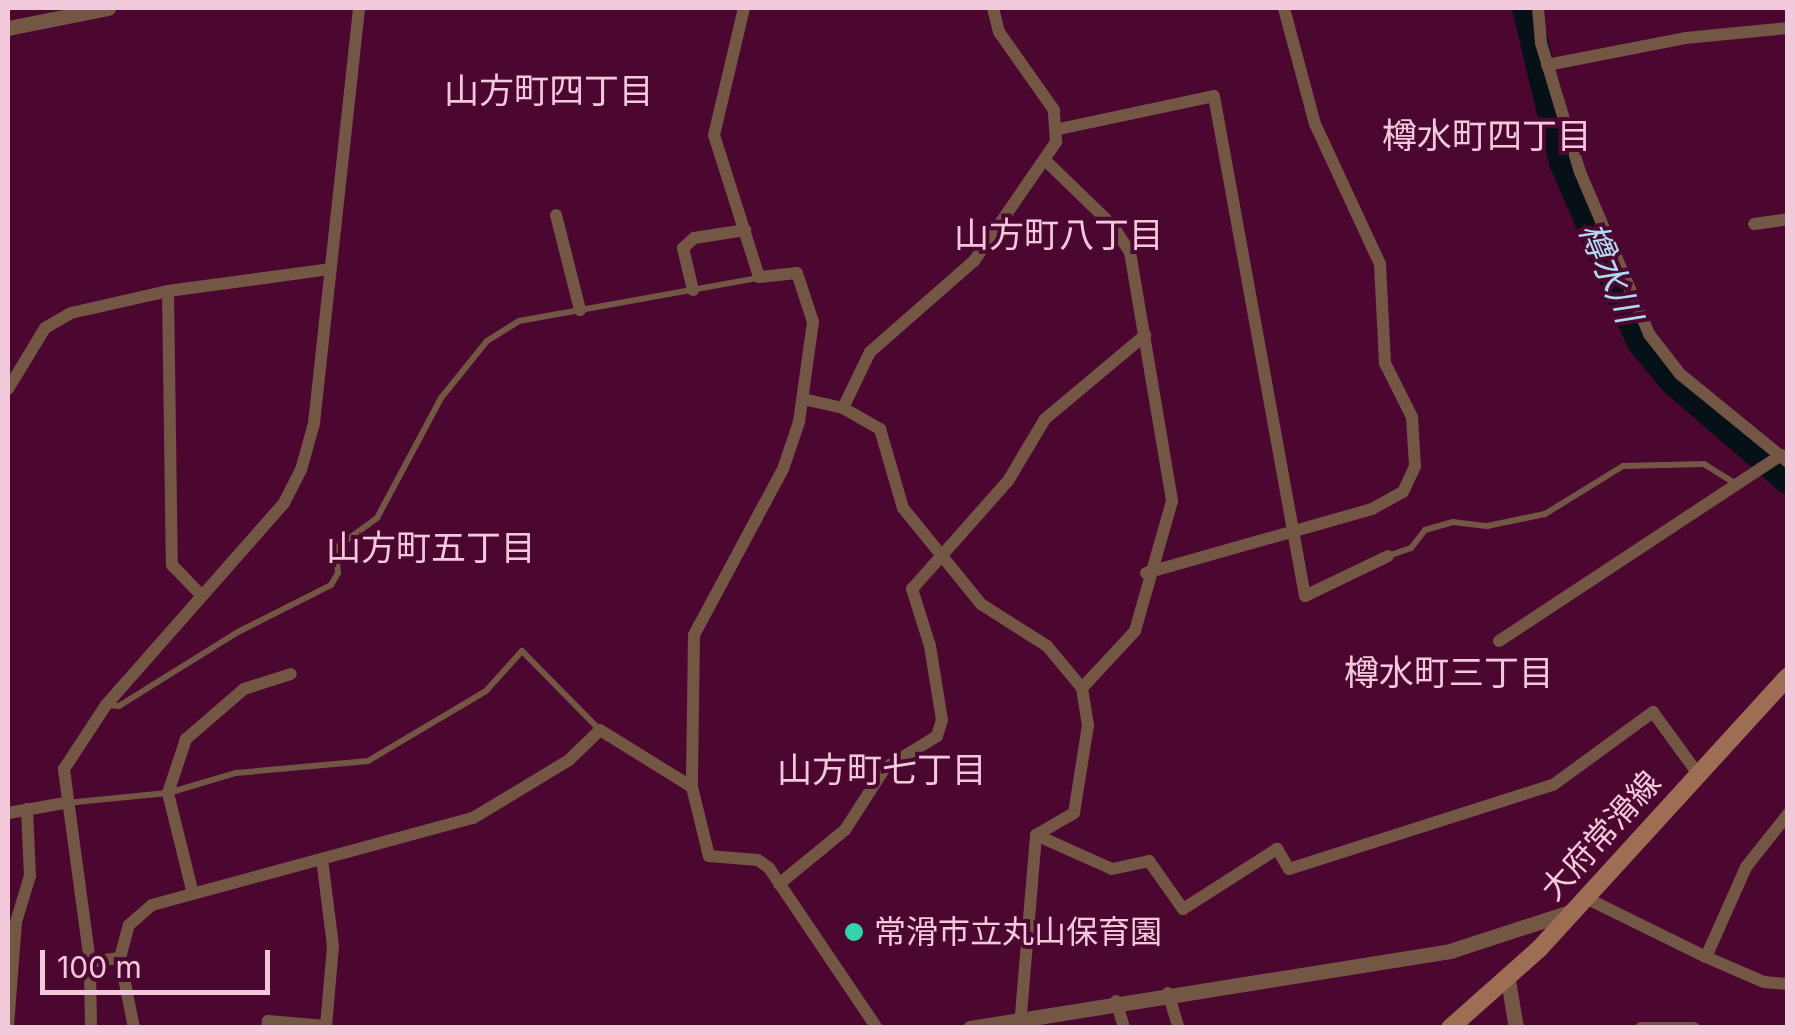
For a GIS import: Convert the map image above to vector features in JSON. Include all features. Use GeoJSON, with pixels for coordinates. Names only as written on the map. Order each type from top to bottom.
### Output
{"type":"FeatureCollection","features":[{"type":"Feature","properties":{"kind":"main road","name":"大府常滑線"},"geometry":{"type":"LineString","coordinates":[[1450,1028],[1508,980],[1788,676]]}},
{"type":"Feature","properties":{"kind":"street"},"geometry":{"type":"LineString","coordinates":[[8,28],[108,8]]}},
{"type":"Feature","properties":{"kind":"street"},"geometry":{"type":"LineString","coordinates":[[91,1028],[90,962],[65,803],[64,769],[106,705],[284,503],[302,470],[314,423],[359,8]]}},
{"type":"Feature","properties":{"kind":"street"},"geometry":{"type":"LineString","coordinates":[[744,8],[714,135],[759,278],[801,278],[813,322],[802,399],[772,497],[698,624],[690,664],[692,787],[709,856],[758,860],[779,884],[876,1028]]}},
{"type":"Feature","properties":{"kind":"street"},"geometry":{"type":"LineString","coordinates":[[843,408],[870,352],[974,261],[1046,161],[1058,129],[1046,94],[999,32],[993,8]]}},
{"type":"Feature","properties":{"kind":"street"},"geometry":{"type":"LineString","coordinates":[[1146,573],[1390,501],[1410,483],[1417,447],[1412,416],[1384,363],[1380,264],[1315,124],[1284,8]]}},
{"type":"Feature","properties":{"kind":"street"},"geometry":{"type":"LineString","coordinates":[[1498,642],[1783,458],[1680,374],[1649,334],[1580,172],[1548,65],[1538,8]]}},
{"type":"Feature","properties":{"kind":"street"},"geometry":{"type":"LineString","coordinates":[[1548,65],[1686,38],[1788,28]]}},
{"type":"Feature","properties":{"kind":"street"},"geometry":{"type":"LineString","coordinates":[[1058,129],[1214,96],[1222,112],[1289,532],[1306,596],[1388,556]]}},
{"type":"Feature","properties":{"kind":"street"},"geometry":{"type":"LineString","coordinates":[[1046,161],[1130,252],[1172,500],[1168,526],[1146,573],[1145,609],[1135,630],[1082,688]]}},
{"type":"Feature","properties":{"kind":"street"},"geometry":{"type":"LineString","coordinates":[[556,215],[580,310]]}},
{"type":"Feature","properties":{"kind":"street"},"geometry":{"type":"LineString","coordinates":[[1754,224],[1788,219]]}},
{"type":"Feature","properties":{"kind":"street"},"geometry":{"type":"LineString","coordinates":[[693,290],[683,248],[694,238],[745,230]]}},
{"type":"Feature","properties":{"kind":"street"},"geometry":{"type":"LineString","coordinates":[[8,389],[45,328],[72,313],[168,290],[330,270]]}},
{"type":"Feature","properties":{"kind":"street"},"geometry":{"type":"LineString","coordinates":[[168,290],[172,565],[202,596]]}},
{"type":"Feature","properties":{"kind":"street"},"geometry":{"type":"LineString","coordinates":[[779,884],[845,830],[886,768],[937,736],[942,720],[930,646],[911,598],[940,554],[1008,482],[1045,419],[1145,335]]}},
{"type":"Feature","properties":{"kind":"street"},"geometry":{"type":"LineString","coordinates":[[802,399],[843,408],[880,429],[902,508],[982,604],[1046,646],[1082,688],[1088,726],[1074,813],[1036,835]]}},
{"type":"Feature","properties":{"kind":"street"},"geometry":{"type":"LineString","coordinates":[[192,890],[168,793],[186,738],[215,708],[244,688],[291,674]]}},
{"type":"Feature","properties":{"kind":"street"},"geometry":{"type":"LineString","coordinates":[[1036,835],[1112,869],[1150,860],[1183,909],[1277,849],[1289,869],[1553,785],[1653,712],[1698,774]]}},
{"type":"Feature","properties":{"kind":"street"},"geometry":{"type":"LineString","coordinates":[[134,1028],[120,958],[129,926],[152,905],[192,890],[322,860],[473,818],[568,760],[600,730],[692,787]]}},
{"type":"Feature","properties":{"kind":"street"},"geometry":{"type":"LineString","coordinates":[[8,813],[65,803]]}},
{"type":"Feature","properties":{"kind":"street"},"geometry":{"type":"LineString","coordinates":[[8,1026],[16,922],[30,876],[26,809]]}},
{"type":"Feature","properties":{"kind":"street"},"geometry":{"type":"LineString","coordinates":[[1706,957],[1746,867],[1788,814]]}},
{"type":"Feature","properties":{"kind":"street"},"geometry":{"type":"LineString","coordinates":[[1021,1024],[1036,835]]}},
{"type":"Feature","properties":{"kind":"street"},"geometry":{"type":"LineString","coordinates":[[267,1028],[268,1021],[326,1026],[333,946],[322,860]]}},
{"type":"Feature","properties":{"kind":"street"},"geometry":{"type":"LineString","coordinates":[[970,1028],[1021,1024],[1116,1001],[1450,951],[1579,904],[1764,982],[1788,984]]}},
{"type":"Feature","properties":{"kind":"street"},"geometry":{"type":"LineString","coordinates":[[90,962],[120,958]]}},
{"type":"Feature","properties":{"kind":"street"},"geometry":{"type":"LineString","coordinates":[[1508,980],[1516,1028]]}},
{"type":"Feature","properties":{"kind":"street"},"geometry":{"type":"LineString","coordinates":[[1168,993],[1179,1028]]}},
{"type":"Feature","properties":{"kind":"street"},"geometry":{"type":"LineString","coordinates":[[1116,1001],[1124,1028]]}},
{"type":"Feature","properties":{"kind":"street"},"geometry":{"type":"LineString","coordinates":[[1641,1028],[1694,1028]]}},
{"type":"Feature","properties":{"kind":"lane"},"geometry":{"type":"LineString","coordinates":[[106,705],[118,706],[238,632],[331,585],[338,573],[336,548],[377,518],[441,398],[471,358],[519,321],[759,278]]}},
{"type":"Feature","properties":{"kind":"lane"},"geometry":{"type":"LineString","coordinates":[[1388,556],[1410,548],[1426,530],[1453,522],[1487,526],[1545,514],[1623,466],[1704,464],[1738,486]]}},
{"type":"Feature","properties":{"kind":"lane"},"geometry":{"type":"LineString","coordinates":[[65,803],[168,793],[236,773],[368,761],[486,691],[522,651],[600,730]]}},
{"type":"Feature","properties":{"kind":"waterway","name":"樽水川"},"geometry":{"type":"LineString","coordinates":[[1526,8],[1563,162],[1640,341],[1674,382],[1788,480]]}},
{"type":"Feature","properties":{"kind":"place","name":"常滑市立丸山保育園"},"geometry":{"type":"Point","coordinates":[854,932]}},
{"type":"Feature","properties":{"kind":"district","name":"山方町四丁目"},"geometry":{"type":"Point","coordinates":[549,90]}},
{"type":"Feature","properties":{"kind":"district","name":"樽水町四丁目"},"geometry":{"type":"Point","coordinates":[1487,135]}},
{"type":"Feature","properties":{"kind":"district","name":"山方町八丁目"},"geometry":{"type":"Point","coordinates":[1059,234]}},
{"type":"Feature","properties":{"kind":"district","name":"山方町五丁目"},"geometry":{"type":"Point","coordinates":[431,547]}},
{"type":"Feature","properties":{"kind":"district","name":"樽水町三丁目"},"geometry":{"type":"Point","coordinates":[1449,672]}},
{"type":"Feature","properties":{"kind":"district","name":"山方町七丁目"},"geometry":{"type":"Point","coordinates":[882,769]}}]}
